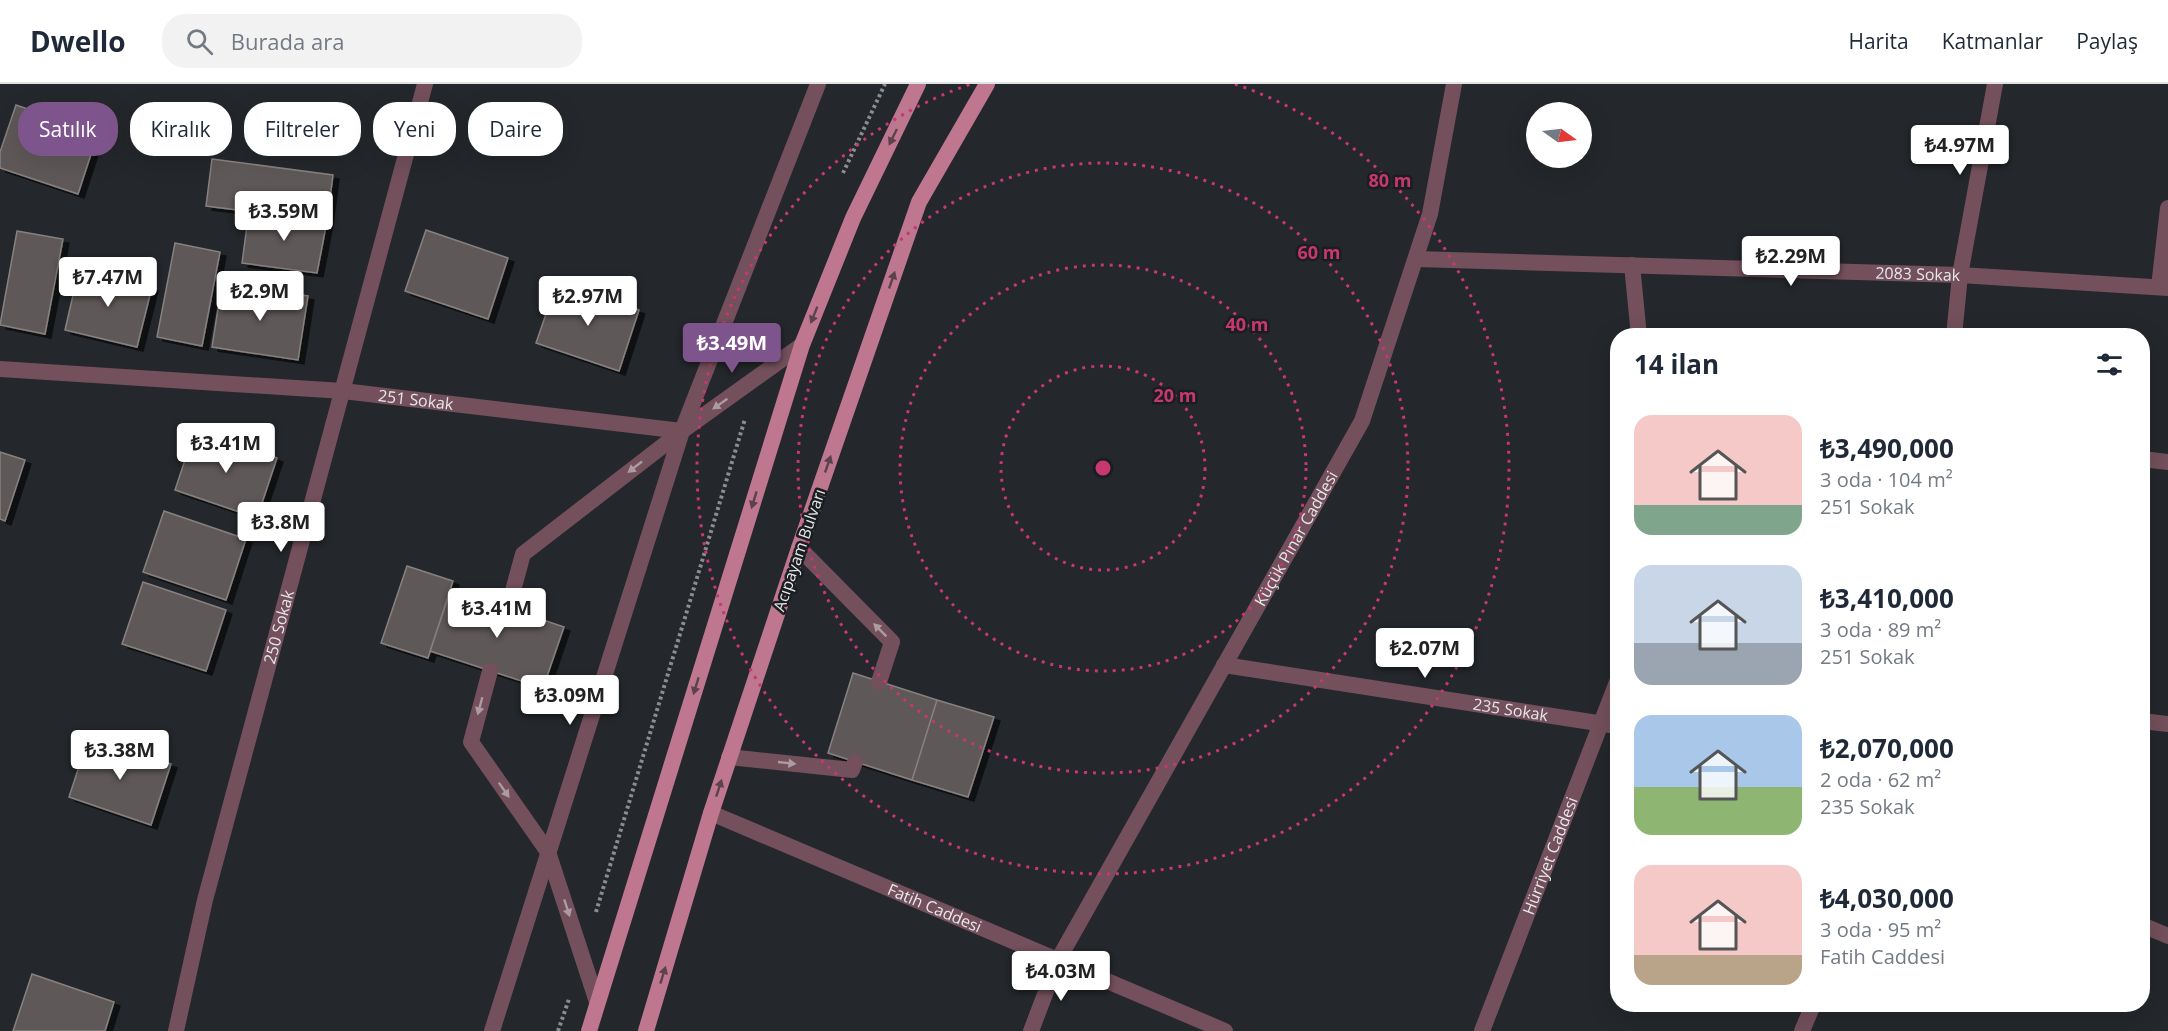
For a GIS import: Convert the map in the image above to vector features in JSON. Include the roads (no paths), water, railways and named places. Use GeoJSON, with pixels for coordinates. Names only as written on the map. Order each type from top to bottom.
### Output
{"type":"FeatureCollection","features":[{"type":"Feature","properties":{"kind":"main road"},"geometry":{"type":"LineString","coordinates":[[589,1031],[802,345],[853,218],[918,84]]}},
{"type":"Feature","properties":{"kind":"main road","name":"Acıpayam Bulvarı"},"geometry":{"type":"LineString","coordinates":[[646,1031],[729,758],[919,202],[987,84]]}},
{"type":"Feature","properties":{"kind":"street","name":"250 Sokak"},"geometry":{"type":"LineString","coordinates":[[176,1031],[205,900],[425,84]]}},
{"type":"Feature","properties":{"kind":"street"},"geometry":{"type":"LineString","coordinates":[[492,1031],[682,431],[818,84]]}},
{"type":"Feature","properties":{"kind":"street","name":"Küçük Pınar Caddesi"},"geometry":{"type":"LineString","coordinates":[[1031,1031],[1058,960],[1362,421],[1430,214],[1454,84]]}},
{"type":"Feature","properties":{"kind":"street"},"geometry":{"type":"LineString","coordinates":[[1955,328],[1960,275],[1995,84]]}},
{"type":"Feature","properties":{"kind":"street"},"geometry":{"type":"LineString","coordinates":[[2163,287],[2168,208]]}},
{"type":"Feature","properties":{"kind":"street","name":"2083 Sokak"},"geometry":{"type":"LineString","coordinates":[[1416,259],[1960,275],[2163,287]]}},
{"type":"Feature","properties":{"kind":"street"},"geometry":{"type":"LineString","coordinates":[[1632,265],[1638,328]]}},
{"type":"Feature","properties":{"kind":"street"},"geometry":{"type":"LineString","coordinates":[[508,609],[523,554],[682,431],[802,345]]}},
{"type":"Feature","properties":{"kind":"street","name":"251 Sokak"},"geometry":{"type":"LineString","coordinates":[[0,369],[343,391],[682,431]]}},
{"type":"Feature","properties":{"kind":"street"},"geometry":{"type":"LineString","coordinates":[[2150,460],[2168,462]]}},
{"type":"Feature","properties":{"kind":"street"},"geometry":{"type":"LineString","coordinates":[[799,548],[892,642],[879,682]]}},
{"type":"Feature","properties":{"kind":"street","name":"235 Sokak"},"geometry":{"type":"LineString","coordinates":[[1224,666],[1609,724]]}},
{"type":"Feature","properties":{"kind":"street"},"geometry":{"type":"LineString","coordinates":[[490,671],[471,742],[548,852],[597,1002]]}},
{"type":"Feature","properties":{"kind":"street"},"geometry":{"type":"LineString","coordinates":[[2150,722],[2168,724]]}},
{"type":"Feature","properties":{"kind":"street","name":"Hürriyet Caddesi"},"geometry":{"type":"LineString","coordinates":[[1482,1031],[1609,724]]}},
{"type":"Feature","properties":{"kind":"street"},"geometry":{"type":"LineString","coordinates":[[729,758],[852,770],[855,762]]}},
{"type":"Feature","properties":{"kind":"street","name":"Fatih Caddesi"},"geometry":{"type":"LineString","coordinates":[[711,813],[1225,1031]]}},
{"type":"Feature","properties":{"kind":"street"},"geometry":{"type":"LineString","coordinates":[[2150,928],[2168,936]]}},
{"type":"Feature","properties":{"kind":"street"},"geometry":{"type":"LineString","coordinates":[[1802,1031],[1810,1012]]}}]}
